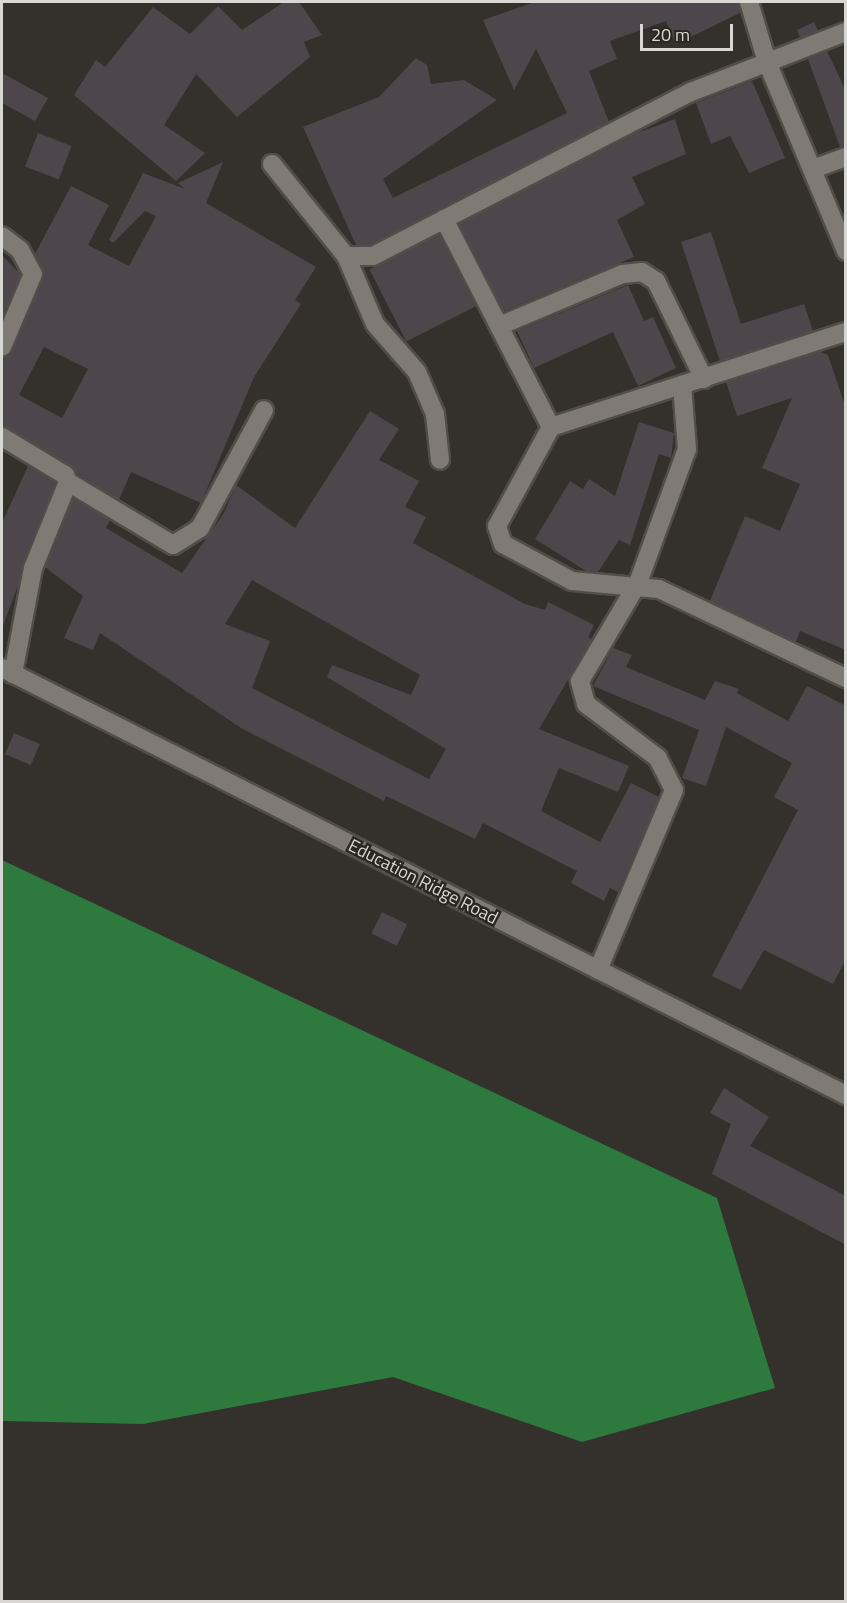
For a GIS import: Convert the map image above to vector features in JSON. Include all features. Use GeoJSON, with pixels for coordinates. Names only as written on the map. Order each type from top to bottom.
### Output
{"type":"FeatureCollection","features":[{"type":"Feature","properties":{"kind":"street"},"geometry":{"type":"LineString","coordinates":[[749,2],[767,62],[846,251]]}},
{"type":"Feature","properties":{"kind":"street"},"geometry":{"type":"LineString","coordinates":[[346,256],[373,256],[691,92],[846,32]]}},
{"type":"Feature","properties":{"kind":"street"},"geometry":{"type":"LineString","coordinates":[[813,169],[846,157]]}},
{"type":"Feature","properties":{"kind":"street"},"geometry":{"type":"LineString","coordinates":[[272,164],[346,256],[375,324],[417,372],[435,414],[440,460]]}},
{"type":"Feature","properties":{"kind":"street"},"geometry":{"type":"LineString","coordinates":[[444,219],[551,427]]}},
{"type":"Feature","properties":{"kind":"street"},"geometry":{"type":"LineString","coordinates":[[2,236],[20,250],[33,274],[2,347]]}},
{"type":"Feature","properties":{"kind":"street"},"geometry":{"type":"LineString","coordinates":[[499,326],[623,274],[642,272],[656,281],[704,379]]}},
{"type":"Feature","properties":{"kind":"street"},"geometry":{"type":"LineString","coordinates":[[846,332],[551,427],[496,536],[511,550],[572,581],[638,583],[846,678]]}},
{"type":"Feature","properties":{"kind":"street"},"geometry":{"type":"LineString","coordinates":[[598,970],[674,790],[658,758],[586,704],[580,688],[638,583],[687,449],[682,386]]}},
{"type":"Feature","properties":{"kind":"street"},"geometry":{"type":"LineString","coordinates":[[2,437],[65,475],[69,483],[173,545],[200,528],[264,410]]}},
{"type":"Feature","properties":{"kind":"street"},"geometry":{"type":"LineString","coordinates":[[7,671],[33,568],[69,483]]}},
{"type":"Feature","properties":{"kind":"street","name":"Education Ridge Road"},"geometry":{"type":"LineString","coordinates":[[7,671],[845,1093]]}},
{"type":"Feature","properties":{"kind":"green space"},"geometry":{"type":"Polygon","coordinates":[[[2,860],[717,1198],[775,1388],[582,1442],[393,1377],[143,1424],[2,1421],[2,860]]]}},
{"type":"Feature","properties":{"kind":"building"},"geometry":{"type":"Polygon","coordinates":[[[284,2],[299,2],[322,35],[304,42],[310,57],[237,117],[196,74],[164,125],[205,153],[176,181],[74,95],[96,60],[105,67],[153,7],[190,34],[218,6],[242,30],[284,2]]]}},
{"type":"Feature","properties":{"kind":"building"},"geometry":{"type":"Polygon","coordinates":[[[535,2],[738,2],[740,13],[676,44],[666,21],[610,41],[617,59],[589,71],[609,122],[370,245],[356,245],[303,127],[379,97],[416,58],[427,65],[431,84],[464,80],[497,100],[383,179],[393,198],[567,113],[536,49],[514,90],[483,20],[535,2]]]}},
{"type":"Feature","properties":{"kind":"building"},"geometry":{"type":"Polygon","coordinates":[[[814,22],[818,31],[800,38],[797,30],[814,22]]]}},
{"type":"Feature","properties":{"kind":"building"},"geometry":{"type":"Polygon","coordinates":[[[827,51],[846,91],[846,146],[840,147],[808,59],[827,51]]]}},
{"type":"Feature","properties":{"kind":"building"},"geometry":{"type":"Polygon","coordinates":[[[2,73],[48,98],[35,121],[2,103],[2,73]]]}},
{"type":"Feature","properties":{"kind":"building"},"geometry":{"type":"Polygon","coordinates":[[[752,81],[785,158],[749,173],[730,136],[711,144],[696,103],[752,81]]]}},
{"type":"Feature","properties":{"kind":"building"},"geometry":{"type":"Polygon","coordinates":[[[675,119],[686,154],[632,177],[645,204],[617,220],[634,257],[504,311],[459,224],[634,134],[675,119]]]}},
{"type":"Feature","properties":{"kind":"building"},"geometry":{"type":"Polygon","coordinates":[[[38,133],[72,146],[59,180],[25,167],[38,133]]]}},
{"type":"Feature","properties":{"kind":"building"},"geometry":{"type":"Polygon","coordinates":[[[223,162],[206,203],[316,267],[295,300],[301,304],[254,377],[201,503],[131,472],[119,500],[2,426],[2,358],[12,351],[43,278],[35,254],[71,186],[109,205],[88,245],[129,266],[156,216],[145,211],[113,243],[109,240],[143,173],[185,189],[178,183],[223,162]],[[44,347],[19,395],[62,418],[88,369],[44,347]]]}},
{"type":"Feature","properties":{"kind":"building"},"geometry":{"type":"Polygon","coordinates":[[[711,232],[741,324],[804,304],[813,331],[720,361],[681,242],[711,232]]]}},
{"type":"Feature","properties":{"kind":"building"},"geometry":{"type":"Polygon","coordinates":[[[439,234],[476,306],[406,342],[370,269],[439,234]]]}},
{"type":"Feature","properties":{"kind":"building"},"geometry":{"type":"Polygon","coordinates":[[[2,255],[21,275],[2,319],[2,255]]]}},
{"type":"Feature","properties":{"kind":"building"},"geometry":{"type":"Polygon","coordinates":[[[628,285],[644,321],[653,317],[676,368],[638,386],[613,332],[534,368],[517,331],[628,285]]]}},
{"type":"Feature","properties":{"kind":"building"},"geometry":{"type":"Polygon","coordinates":[[[820,352],[828,355],[846,409],[846,650],[800,631],[796,642],[710,601],[745,516],[780,531],[800,484],[762,468],[792,398],[737,416],[726,382],[820,352]]]}},
{"type":"Feature","properties":{"kind":"building"},"geometry":{"type":"Polygon","coordinates":[[[370,411],[399,429],[379,460],[419,481],[405,507],[426,517],[413,543],[525,604],[545,610],[548,602],[594,625],[588,637],[592,639],[539,729],[629,766],[618,792],[559,768],[541,811],[600,842],[631,783],[659,797],[618,892],[610,888],[604,901],[571,883],[577,871],[483,823],[475,839],[386,796],[384,801],[241,728],[100,633],[93,650],[64,638],[83,596],[45,567],[73,498],[110,520],[106,528],[182,573],[224,513],[236,485],[295,528],[370,411]],[[252,580],[225,624],[270,641],[252,688],[429,779],[446,749],[327,677],[332,665],[411,695],[420,675],[252,580]]]}},
{"type":"Feature","properties":{"kind":"building"},"geometry":{"type":"Polygon","coordinates":[[[639,422],[674,433],[671,458],[659,454],[630,545],[619,540],[598,572],[586,571],[535,539],[570,481],[583,489],[589,479],[615,496],[639,422]]]}},
{"type":"Feature","properties":{"kind":"building"},"geometry":{"type":"Polygon","coordinates":[[[28,466],[56,483],[3,626],[2,523],[28,466]]]}},
{"type":"Feature","properties":{"kind":"building"},"geometry":{"type":"Polygon","coordinates":[[[613,648],[632,655],[626,667],[705,700],[715,681],[739,689],[737,693],[788,721],[807,686],[846,706],[846,959],[833,984],[764,950],[741,990],[712,976],[798,810],[774,797],[792,763],[726,727],[706,786],[682,778],[699,730],[593,686],[613,648]]]}},
{"type":"Feature","properties":{"kind":"building"},"geometry":{"type":"Polygon","coordinates":[[[14,733],[40,744],[31,765],[5,754],[14,733]]]}},
{"type":"Feature","properties":{"kind":"building"},"geometry":{"type":"Polygon","coordinates":[[[382,912],[407,924],[397,946],[371,934],[382,912]]]}},
{"type":"Feature","properties":{"kind":"building"},"geometry":{"type":"Polygon","coordinates":[[[724,1088],[769,1117],[750,1146],[846,1196],[846,1245],[712,1174],[731,1124],[710,1113],[724,1088]]]}}]}
